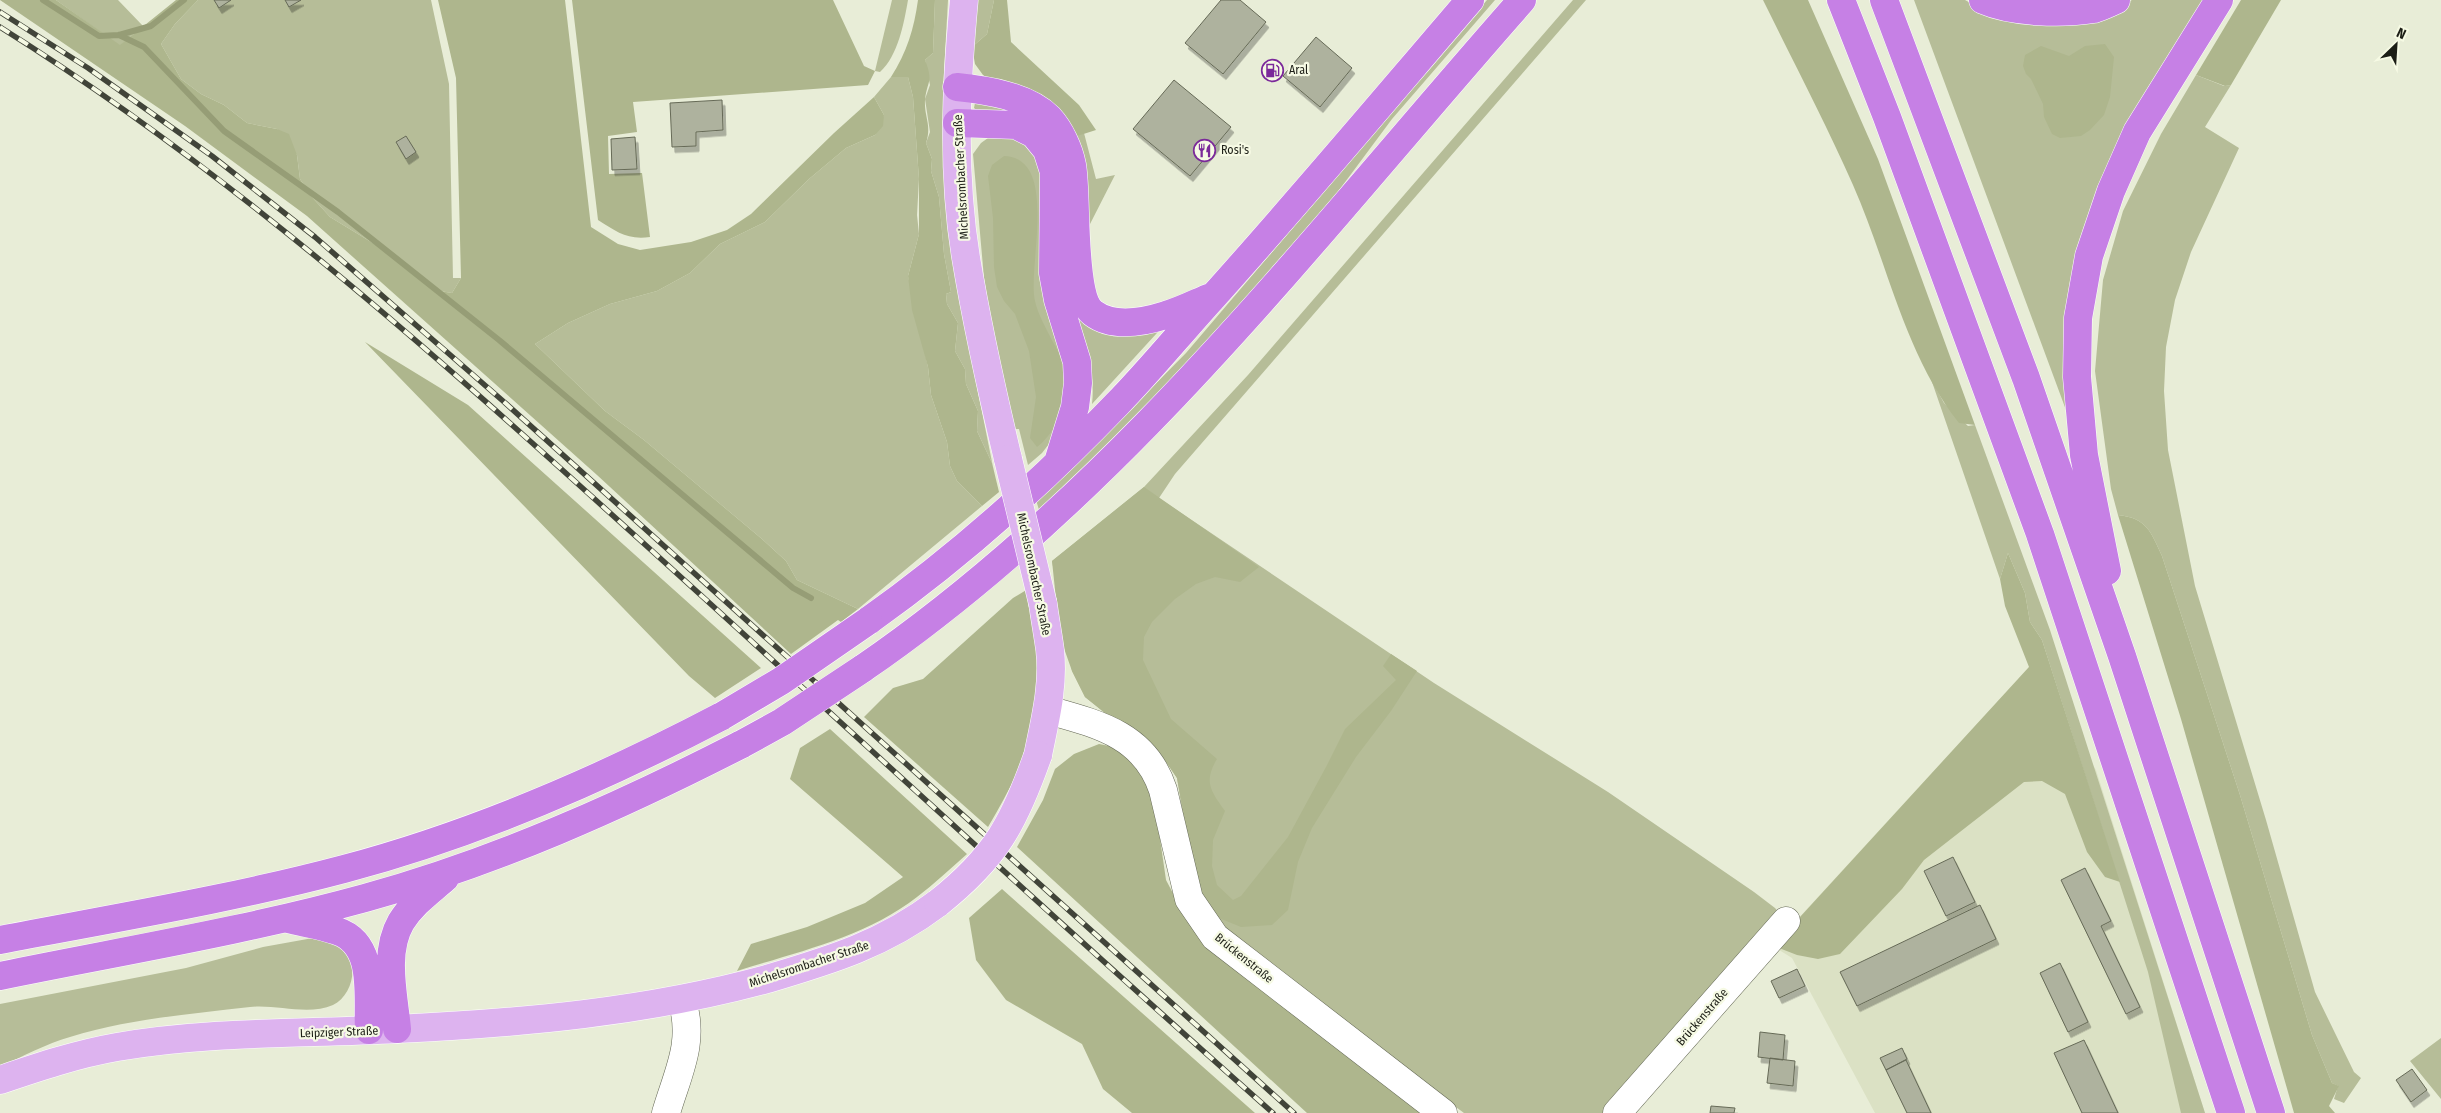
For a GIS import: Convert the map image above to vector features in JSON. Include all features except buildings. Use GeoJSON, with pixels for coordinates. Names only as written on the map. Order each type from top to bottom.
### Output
{"type":"FeatureCollection","features":[{"type":"Feature","properties":{"kind":"highway"},"geometry":{"type":"LineString","coordinates":[[0,940],[208,900],[344,869],[401,852],[505,816],[648,755],[722,716],[781,681],[896,601],[992,522],[1118,404],[1470,0]]}},
{"type":"Feature","properties":{"kind":"highway"},"geometry":{"type":"LineString","coordinates":[[0,976],[284,918],[365,898],[455,870],[583,822],[742,744],[782,722],[909,637],[1003,560],[1084,487],[1145,426],[1274,288],[1522,0]]}},
{"type":"Feature","properties":{"kind":"highway"},"geometry":{"type":"LineString","coordinates":[[1842,0],[2040,534],[2232,1113]]}},
{"type":"Feature","properties":{"kind":"highway"},"geometry":{"type":"LineString","coordinates":[[1884,0],[2026,378],[2122,656],[2271,1113]]}},
{"type":"Feature","properties":{"kind":"highway"},"geometry":{"type":"LineString","coordinates":[[1983,0],[1999,7],[2047,11],[2095,8],[2116,0]]}},
{"type":"Feature","properties":{"kind":"highway"},"geometry":{"type":"LineString","coordinates":[[2122,656],[2084,455],[2077,377],[2078,318],[2089,256],[2111,191],[2137,132],[2219,0]]}},
{"type":"Feature","properties":{"kind":"highway"},"geometry":{"type":"LineString","coordinates":[[957,86],[1021,100],[1048,117],[1061,135],[1072,164],[1080,290],[1091,312],[1109,321],[1128,322],[1166,315],[1214,296]]}},
{"type":"Feature","properties":{"kind":"highway"},"geometry":{"type":"LineString","coordinates":[[957,123],[1016,126],[1034,134],[1047,150],[1054,172],[1053,273],[1058,300],[1077,362],[1078,383],[1075,407],[1058,462]]}},
{"type":"Feature","properties":{"kind":"highway"},"geometry":{"type":"LineString","coordinates":[[397,1029],[392,972],[392,951],[395,935],[417,902],[455,870]]}},
{"type":"Feature","properties":{"kind":"highway"},"geometry":{"type":"LineString","coordinates":[[284,918],[338,931],[357,944],[366,965],[369,1030]]}},
{"type":"Feature","properties":{"kind":"main road","name":"Michelsrombacher Straße"},"geometry":{"type":"LineString","coordinates":[[682,1000],[789,972],[858,950],[891,935],[938,903],[982,864],[1008,827],[1021,802],[1038,755],[1048,710],[1051,680],[1050,651],[1043,604],[1008,459],[966,256],[957,123],[957,86],[964,0]]}},
{"type":"Feature","properties":{"kind":"main road","name":"Leipziger Straße"},"geometry":{"type":"LineString","coordinates":[[0,1080],[44,1064],[117,1047],[219,1036],[397,1029],[589,1014],[682,1000]]}},
{"type":"Feature","properties":{"kind":"street","name":"Brückenstraße"},"geometry":{"type":"LineString","coordinates":[[1048,710],[1100,725],[1116,732],[1131,742],[1158,775],[1189,899],[1215,937],[1443,1113]]}},
{"type":"Feature","properties":{"kind":"street","name":"Brückenstraße"},"geometry":{"type":"LineString","coordinates":[[1617,1113],[1786,921]]}},
{"type":"Feature","properties":{"kind":"street"},"geometry":{"type":"LineString","coordinates":[[666,1113],[688,1042],[687,1023],[682,1000]]}},
{"type":"Feature","properties":{"kind":"shaded area"},"geometry":{"type":"Polygon","coordinates":[[[0,0],[56,0],[120,45],[176,0],[198,0],[175,24],[161,44],[181,79],[201,94],[224,105],[247,123],[277,129],[289,134],[297,155],[300,179],[311,196],[330,217],[381,248],[440,291],[452,293],[461,278],[456,78],[438,0],[565,0],[591,227],[618,244],[640,250],[691,242],[727,230],[751,214],[874,97],[884,115],[883,126],[875,135],[846,148],[809,179],[765,222],[720,244],[690,273],[657,291],[610,304],[568,323],[535,344],[605,411],[644,440],[762,539],[786,561],[797,580],[858,609],[841,622],[838,620],[791,654],[597,475],[307,216],[185,126],[0,0]]]}},
{"type":"Feature","properties":{"kind":"shaded area"},"geometry":{"type":"Polygon","coordinates":[[[56,0],[118,0],[143,26],[120,46],[56,0]]]}},
{"type":"Feature","properties":{"kind":"shaded area"},"geometry":{"type":"Polygon","coordinates":[[[198,0],[431,0],[449,84],[453,278],[461,278],[452,293],[440,291],[381,248],[330,217],[311,196],[300,179],[297,155],[277,129],[247,123],[224,105],[201,94],[181,79],[161,44],[175,24],[198,0]]]}},
{"type":"Feature","properties":{"kind":"shaded area"},"geometry":{"type":"Polygon","coordinates":[[[572,0],[833,0],[864,66],[875,71],[868,85],[633,102],[637,132],[608,136],[609,174],[642,173],[650,237],[628,236],[598,220],[572,0]]]}},
{"type":"Feature","properties":{"kind":"shaded area"},"geometry":{"type":"Polygon","coordinates":[[[892,0],[908,0],[902,29],[896,48],[886,65],[880,72],[875,71],[892,0]]]}},
{"type":"Feature","properties":{"kind":"shaded area"},"geometry":{"type":"Polygon","coordinates":[[[918,0],[935,0],[933,53],[925,60],[929,73],[925,100],[928,126],[926,143],[932,159],[931,171],[939,197],[944,254],[951,292],[946,294],[947,304],[958,323],[955,351],[965,369],[966,384],[978,411],[977,431],[992,463],[999,492],[982,506],[957,481],[950,466],[947,442],[931,395],[928,367],[912,310],[908,276],[919,234],[919,179],[913,97],[908,77],[891,77],[909,40],[918,0]]]}},
{"type":"Feature","properties":{"kind":"shaded area"},"geometry":{"type":"Polygon","coordinates":[[[935,0],[948,0],[943,90],[944,151],[968,342],[995,477],[992,463],[977,431],[978,411],[966,384],[965,369],[955,351],[958,323],[947,304],[946,294],[951,292],[944,254],[939,197],[931,171],[932,159],[926,143],[930,132],[925,99],[930,85],[925,60],[933,53],[935,0]]]}},
{"type":"Feature","properties":{"kind":"shaded area"},"geometry":{"type":"Polygon","coordinates":[[[977,0],[994,0],[987,34],[972,47],[977,0]]]}},
{"type":"Feature","properties":{"kind":"shaded area"},"geometry":{"type":"Polygon","coordinates":[[[994,0],[1007,0],[1011,42],[1079,105],[1096,130],[1071,138],[983,75],[975,64],[972,47],[987,34],[994,0]]]}},
{"type":"Feature","properties":{"kind":"shaded area"},"geometry":{"type":"Polygon","coordinates":[[[1487,0],[1495,0],[1392,119],[1331,201],[1175,380],[1040,513],[1036,500],[1105,435],[1186,353],[1487,0]]]}},
{"type":"Feature","properties":{"kind":"shaded area"},"geometry":{"type":"Polygon","coordinates":[[[1573,0],[1586,0],[1175,474],[1159,498],[1434,683],[1608,792],[1754,892],[1780,914],[1607,1113],[1464,1113],[1248,952],[1209,914],[1182,810],[1177,778],[1160,753],[1138,731],[1110,717],[1085,697],[1072,671],[1052,561],[1144,487],[1248,375],[1573,0]]]}},
{"type":"Feature","properties":{"kind":"shaded area"},"geometry":{"type":"Polygon","coordinates":[[[1763,0],[1808,0],[1878,159],[1975,425],[1959,423],[1940,396],[1924,367],[1898,307],[1853,185],[1763,0]]]}},
{"type":"Feature","properties":{"kind":"shaded area"},"geometry":{"type":"Polygon","coordinates":[[[1914,0],[1965,0],[1985,11],[2103,12],[2132,0],[2211,0],[2102,183],[2076,437],[1914,0]]]}},
{"type":"Feature","properties":{"kind":"shaded area"},"geometry":{"type":"Polygon","coordinates":[[[2241,0],[2281,0],[2231,85],[2225,86],[2196,75],[2241,0]]]}},
{"type":"Feature","properties":{"kind":"shaded area"},"geometry":{"type":"Polygon","coordinates":[[[2105,44],[2114,57],[2110,97],[2104,115],[2090,130],[2081,136],[2060,138],[2052,134],[2044,117],[2043,104],[2023,66],[2025,55],[2041,46],[2069,56],[2085,46],[2105,44]]]}},
{"type":"Feature","properties":{"kind":"shaded area"},"geometry":{"type":"Polygon","coordinates":[[[2196,75],[2224,86],[2231,85],[2205,127],[2239,148],[2191,252],[2175,300],[2166,347],[2164,391],[2168,450],[2195,586],[2266,820],[2315,992],[2354,1072],[2361,1078],[2344,1103],[2334,1099],[2338,1086],[2332,1083],[2312,1035],[2240,795],[2162,556],[2151,533],[2142,523],[2136,519],[2118,515],[2111,489],[2095,371],[2103,280],[2123,211],[2161,134],[2196,75]]]}},
{"type":"Feature","properties":{"kind":"shaded area"},"geometry":{"type":"Polygon","coordinates":[[[891,77],[908,77],[913,97],[919,179],[917,215],[919,234],[908,276],[928,367],[931,395],[947,442],[950,466],[957,481],[982,506],[858,609],[797,580],[786,561],[762,539],[644,440],[605,411],[535,344],[568,323],[610,304],[657,291],[690,273],[720,244],[765,222],[809,179],[846,148],[875,135],[884,115],[874,97],[891,77]]]}},
{"type":"Feature","properties":{"kind":"shaded area"},"geometry":{"type":"Polygon","coordinates":[[[990,99],[1029,113],[1046,125],[1058,142],[1064,158],[1071,191],[1072,282],[1075,301],[1081,314],[1094,326],[1118,335],[1141,332],[1167,322],[1092,404],[1093,383],[1091,370],[1083,344],[1070,318],[1064,286],[1064,214],[1059,168],[1052,148],[1040,131],[1032,124],[1013,114],[984,112],[974,108],[975,103],[979,100],[990,99]]]}},
{"type":"Feature","properties":{"kind":"shaded area"},"geometry":{"type":"Polygon","coordinates":[[[995,133],[1018,133],[1042,163],[1069,350],[1062,427],[1042,453],[1028,465],[1019,429],[1012,429],[996,357],[984,278],[973,154],[981,143],[995,133]]]}},
{"type":"Feature","properties":{"kind":"shaded area"},"geometry":{"type":"Polygon","coordinates":[[[1084,133],[1096,179],[1115,175],[1089,226],[1071,138],[1084,133]]]}},
{"type":"Feature","properties":{"kind":"shaded area"},"geometry":{"type":"Polygon","coordinates":[[[1004,156],[1021,161],[1031,175],[1036,194],[1038,216],[1034,285],[1035,301],[1042,321],[1067,371],[1069,381],[1068,398],[1060,417],[1049,435],[1037,447],[1030,438],[1036,397],[1029,351],[1015,314],[1004,301],[997,287],[994,267],[993,218],[988,176],[992,165],[1004,156]]]}},
{"type":"Feature","properties":{"kind":"shaded area"},"geometry":{"type":"Polygon","coordinates":[[[365,342],[468,405],[761,668],[715,698],[689,676],[365,342]]]}},
{"type":"Feature","properties":{"kind":"shaded area"},"geometry":{"type":"Polygon","coordinates":[[[1931,379],[1944,403],[1968,426],[1975,425],[2050,630],[2205,1113],[2181,1113],[2148,972],[2042,640],[2030,622],[2025,593],[2008,553],[2000,579],[1931,379]]]}},
{"type":"Feature","properties":{"kind":"shaded area"},"geometry":{"type":"Polygon","coordinates":[[[1144,487],[1259,567],[1240,582],[1215,577],[1196,584],[1175,599],[1152,622],[1144,637],[1143,660],[1171,719],[1217,759],[1210,774],[1210,786],[1225,811],[1213,840],[1212,866],[1217,885],[1233,900],[1241,896],[1288,837],[1345,729],[1396,680],[1383,666],[1391,654],[1417,671],[1391,711],[1356,757],[1312,828],[1298,862],[1288,910],[1272,925],[1241,927],[1209,914],[1201,905],[1177,778],[1160,753],[1138,731],[1110,717],[1085,697],[1072,671],[1060,637],[1052,561],[1144,487]]]}},
{"type":"Feature","properties":{"kind":"shaded area"},"geometry":{"type":"Polygon","coordinates":[[[2118,515],[2136,519],[2142,523],[2151,533],[2162,556],[2240,795],[2312,1035],[2332,1083],[2339,1086],[2329,1106],[2335,1113],[2294,1113],[2181,719],[2118,515]]]}},
{"type":"Feature","properties":{"kind":"shaded area"},"geometry":{"type":"Polygon","coordinates":[[[2008,553],[2025,593],[2030,622],[2042,640],[2120,882],[2105,877],[2087,852],[2065,794],[2042,781],[2024,782],[1924,860],[1902,889],[1840,954],[1818,959],[1797,955],[1779,948],[1779,940],[2029,667],[2005,606],[2000,579],[2008,553]]]}},
{"type":"Feature","properties":{"kind":"shaded area"},"geometry":{"type":"Polygon","coordinates":[[[1028,589],[1038,669],[1036,715],[1023,759],[988,827],[864,717],[893,688],[923,679],[1013,598],[1028,589]]]}},
{"type":"Feature","properties":{"kind":"shaded area"},"geometry":{"type":"Polygon","coordinates":[[[2029,667],[2096,770],[2205,1113],[1875,1113],[1792,958],[1773,946],[2029,667]]]}},
{"type":"Feature","properties":{"kind":"shaded area"},"geometry":{"type":"Polygon","coordinates":[[[830,729],[967,854],[917,897],[876,923],[807,950],[737,971],[751,944],[807,927],[865,903],[903,877],[790,779],[800,748],[830,729]]]}},
{"type":"Feature","properties":{"kind":"shaded area"},"geometry":{"type":"Polygon","coordinates":[[[1099,744],[1114,747],[1151,777],[1166,880],[1186,918],[1425,1113],[1307,1113],[1017,847],[1043,800],[1055,769],[1074,754],[1099,744]]]}},
{"type":"Feature","properties":{"kind":"shaded area"},"geometry":{"type":"Polygon","coordinates":[[[1002,889],[1255,1113],[1132,1113],[1103,1089],[1082,1044],[1006,1000],[976,960],[969,918],[1002,889]]]}},
{"type":"Feature","properties":{"kind":"shaded area"},"geometry":{"type":"Polygon","coordinates":[[[313,938],[339,945],[350,958],[352,976],[350,985],[346,993],[333,1005],[313,1010],[250,1007],[137,1021],[61,1040],[0,1067],[0,1004],[186,968],[263,947],[313,938]]]}},
{"type":"Feature","properties":{"kind":"shaded area"},"geometry":{"type":"Polygon","coordinates":[[[2441,1038],[2441,1099],[2410,1061],[2441,1038]]]}},
{"type":"Feature","properties":{"kind":"waterway"},"geometry":{"type":"LineString","coordinates":[[43,0],[99,36],[119,35],[151,26],[184,0]]}},
{"type":"Feature","properties":{"kind":"waterway"},"geometry":{"type":"LineString","coordinates":[[119,35],[144,47],[224,131],[338,212],[499,340],[793,588],[811,598]]}},
{"type":"Feature","properties":{"kind":"railway"},"geometry":{"type":"LineString","coordinates":[[0,12],[88,68],[212,156],[315,237],[503,401],[1294,1113]]}},
{"type":"Feature","properties":{"kind":"railway"},"geometry":{"type":"LineString","coordinates":[[0,27],[85,82],[167,141],[248,202],[404,330],[480,396],[1273,1113]]}},
{"type":"Feature","properties":{"kind":"place","name":"Aral"},"geometry":{"type":"Point","coordinates":[1273,70]}},
{"type":"Feature","properties":{"kind":"place","name":"Rosi's"},"geometry":{"type":"Point","coordinates":[1205,150]}}]}
